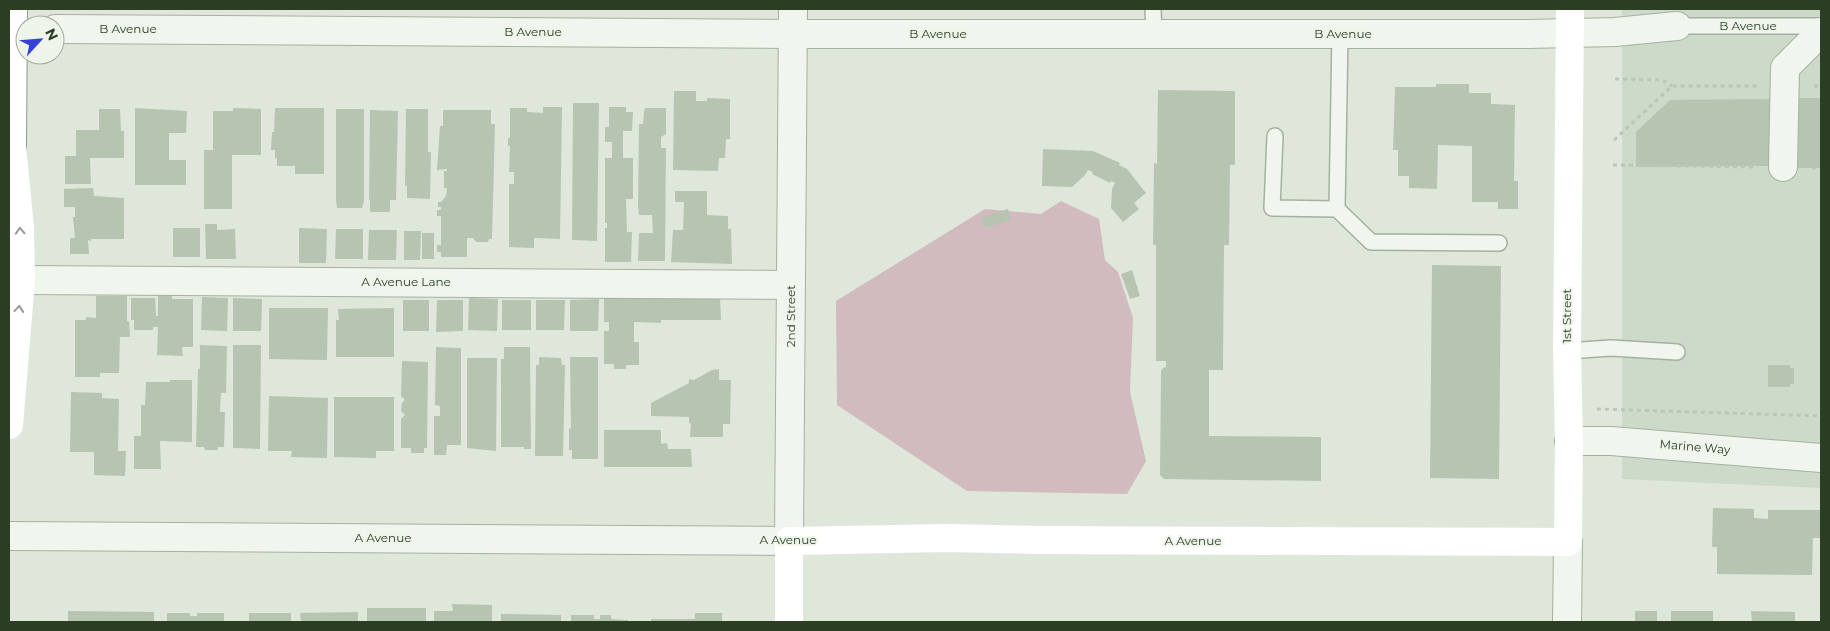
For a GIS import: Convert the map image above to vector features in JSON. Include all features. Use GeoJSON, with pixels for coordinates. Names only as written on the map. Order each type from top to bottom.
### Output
{"type":"FeatureCollection","features":[{"type":"Feature","properties":{"kind":"main road","name":"1st Street"},"geometry":{"type":"LineString","coordinates":[[1568,542],[1569,21]]}},
{"type":"Feature","properties":{"kind":"main road"},"geometry":{"type":"LineString","coordinates":[[9,425],[22,280],[20,228],[11,151],[15,24]]}},
{"type":"Feature","properties":{"kind":"main road","name":"A Avenue"},"geometry":{"type":"LineString","coordinates":[[789,541],[946,538],[1084,541],[1568,542]]}},
{"type":"Feature","properties":{"kind":"main road","name":"2nd Street"},"geometry":{"type":"LineString","coordinates":[[789,541],[789,622]]}},
{"type":"Feature","properties":{"kind":"street","name":"B Avenue"},"geometry":{"type":"LineString","coordinates":[[65,29],[793,22],[1153,21],[1340,34],[1569,21],[1615,32],[1677,26]]}},
{"type":"Feature","properties":{"kind":"street","name":"2nd Street"},"geometry":{"type":"LineString","coordinates":[[789,541],[793,22]]}},
{"type":"Feature","properties":{"kind":"street"},"geometry":{"type":"LineString","coordinates":[[1783,167],[1785,68],[1821,32]]}},
{"type":"Feature","properties":{"kind":"street","name":"A Avenue Lane"},"geometry":{"type":"LineString","coordinates":[[22,280],[791,285]]}},
{"type":"Feature","properties":{"kind":"street","name":"Marine Way"},"geometry":{"type":"LineString","coordinates":[[1569,441],[1611,440],[1821,458]]}},
{"type":"Feature","properties":{"kind":"street","name":"A Avenue"},"geometry":{"type":"LineString","coordinates":[[9,536],[789,541]]}},
{"type":"Feature","properties":{"kind":"street","name":"1st Street"},"geometry":{"type":"LineString","coordinates":[[1567,622],[1568,542]]}},
{"type":"Feature","properties":{"kind":"lane","name":"B Avenue"},"geometry":{"type":"LineString","coordinates":[[1677,26],[1821,26]]}},
{"type":"Feature","properties":{"kind":"lane"},"geometry":{"type":"LineString","coordinates":[[1337,208],[1340,34]]}},
{"type":"Feature","properties":{"kind":"lane"},"geometry":{"type":"LineString","coordinates":[[1274,136],[1272,208],[1337,208],[1371,242],[1499,243]]}},
{"type":"Feature","properties":{"kind":"lane"},"geometry":{"type":"LineString","coordinates":[[1567,351],[1611,348],[1677,352]]}},
{"type":"Feature","properties":{"kind":"path"},"geometry":{"type":"LineString","coordinates":[[1615,79],[1662,80],[1672,86],[1821,86]]}},
{"type":"Feature","properties":{"kind":"path"},"geometry":{"type":"LineString","coordinates":[[1614,140],[1672,86]]}},
{"type":"Feature","properties":{"kind":"path"},"geometry":{"type":"LineString","coordinates":[[1613,165],[1821,168]]}},
{"type":"Feature","properties":{"kind":"path"},"geometry":{"type":"LineString","coordinates":[[1568,410],[1611,409],[1821,416]]}},
{"type":"Feature","properties":{"kind":"shaded area"},"geometry":{"type":"Polygon","coordinates":[[[1622,9],[1821,9],[1821,488],[1622,479],[1622,9]]]}},
{"type":"Feature","properties":{"kind":"shaded area"},"geometry":{"type":"Polygon","coordinates":[[[1061,201],[1099,219],[1105,260],[1118,272],[1133,318],[1130,392],[1146,461],[1127,494],[967,491],[837,405],[836,301],[985,209],[1041,214],[1061,201]]]}},
{"type":"Feature","properties":{"kind":"building"},"geometry":{"type":"Polygon","coordinates":[[[1436,84],[1469,84],[1469,93],[1491,93],[1491,104],[1515,105],[1514,181],[1518,181],[1518,209],[1498,209],[1498,202],[1472,202],[1472,146],[1438,145],[1437,189],[1409,188],[1409,176],[1398,176],[1398,150],[1393,150],[1395,87],[1436,87],[1436,84]]]}},
{"type":"Feature","properties":{"kind":"building"},"geometry":{"type":"Polygon","coordinates":[[[1158,90],[1235,91],[1235,165],[1230,165],[1229,245],[1224,245],[1223,370],[1209,370],[1209,436],[1321,437],[1321,481],[1164,479],[1160,475],[1161,371],[1166,367],[1166,361],[1156,361],[1156,245],[1153,245],[1154,163],[1157,164],[1158,90]]]}},
{"type":"Feature","properties":{"kind":"building"},"geometry":{"type":"Polygon","coordinates":[[[674,91],[696,91],[696,101],[707,101],[707,98],[730,99],[730,139],[726,139],[725,158],[719,158],[718,171],[673,170],[674,91]]]}},
{"type":"Feature","properties":{"kind":"building"},"geometry":{"type":"Polygon","coordinates":[[[1799,98],[1821,98],[1821,168],[1798,168],[1799,98]]]}},
{"type":"Feature","properties":{"kind":"building"},"geometry":{"type":"Polygon","coordinates":[[[1771,99],[1772,166],[1636,167],[1636,132],[1670,100],[1771,99]]]}},
{"type":"Feature","properties":{"kind":"building"},"geometry":{"type":"Polygon","coordinates":[[[573,103],[599,103],[597,241],[572,240],[573,103]]]}},
{"type":"Feature","properties":{"kind":"building"},"geometry":{"type":"Polygon","coordinates":[[[543,107],[562,107],[560,239],[534,238],[534,248],[509,247],[509,184],[514,184],[514,172],[509,172],[510,146],[508,146],[508,138],[510,138],[510,108],[527,108],[527,112],[543,113],[543,107]]]}},
{"type":"Feature","properties":{"kind":"building"},"geometry":{"type":"Polygon","coordinates":[[[609,107],[626,107],[626,112],[633,112],[632,131],[623,131],[623,158],[633,158],[633,199],[626,199],[627,232],[632,232],[631,262],[605,262],[605,228],[607,228],[607,223],[605,223],[605,158],[612,158],[612,142],[605,142],[605,127],[609,127],[609,107]]]}},
{"type":"Feature","properties":{"kind":"building"},"geometry":{"type":"Polygon","coordinates":[[[135,108],[187,111],[186,133],[169,133],[169,160],[186,160],[186,185],[135,185],[135,108]]]}},
{"type":"Feature","properties":{"kind":"building"},"geometry":{"type":"Polygon","coordinates":[[[233,108],[261,109],[261,155],[232,155],[232,209],[204,209],[204,150],[213,150],[213,111],[233,111],[233,108]]]}},
{"type":"Feature","properties":{"kind":"building"},"geometry":{"type":"Polygon","coordinates":[[[275,108],[324,108],[324,174],[295,174],[295,166],[277,166],[275,150],[271,150],[275,108]]]}},
{"type":"Feature","properties":{"kind":"building"},"geometry":{"type":"Polygon","coordinates":[[[645,108],[666,108],[666,134],[661,137],[661,148],[666,148],[665,261],[638,261],[639,233],[653,233],[652,215],[639,215],[638,206],[639,124],[643,124],[645,108]]]}},
{"type":"Feature","properties":{"kind":"building"},"geometry":{"type":"Polygon","coordinates":[[[99,109],[120,109],[121,131],[124,131],[124,158],[90,158],[91,184],[65,184],[65,156],[76,156],[76,130],[99,130],[99,109]]]}},
{"type":"Feature","properties":{"kind":"building"},"geometry":{"type":"Polygon","coordinates":[[[336,109],[364,109],[364,201],[362,208],[337,208],[336,109]]]}},
{"type":"Feature","properties":{"kind":"building"},"geometry":{"type":"Polygon","coordinates":[[[406,109],[428,109],[428,152],[431,152],[430,199],[407,198],[407,186],[405,186],[406,109]]]}},
{"type":"Feature","properties":{"kind":"building"},"geometry":{"type":"Polygon","coordinates":[[[370,110],[398,111],[396,200],[390,200],[390,212],[370,212],[370,110]]]}},
{"type":"Feature","properties":{"kind":"building"},"geometry":{"type":"Polygon","coordinates":[[[443,110],[491,110],[491,124],[495,124],[492,239],[489,239],[488,242],[476,242],[473,238],[467,238],[467,257],[441,257],[441,252],[437,252],[437,245],[441,245],[441,216],[437,216],[437,210],[441,210],[441,207],[438,207],[438,202],[441,202],[446,196],[447,188],[444,188],[444,171],[447,171],[447,169],[437,170],[440,126],[443,126],[443,110]]]}},
{"type":"Feature","properties":{"kind":"building"},"geometry":{"type":"Polygon","coordinates":[[[1043,149],[1093,151],[1120,163],[1119,165],[1127,169],[1146,193],[1134,203],[1139,209],[1123,222],[1111,208],[1112,189],[1115,183],[1111,181],[1110,183],[1088,170],[1072,187],[1042,186],[1043,149]]]}},
{"type":"Feature","properties":{"kind":"building"},"geometry":{"type":"Polygon","coordinates":[[[93,188],[94,196],[124,198],[124,239],[91,239],[91,241],[88,240],[89,254],[70,254],[70,238],[75,238],[73,217],[75,217],[75,207],[64,207],[64,189],[93,188]]]}},
{"type":"Feature","properties":{"kind":"building"},"geometry":{"type":"Polygon","coordinates":[[[675,191],[707,191],[707,215],[728,216],[728,229],[731,229],[732,264],[671,262],[673,230],[683,230],[684,202],[675,202],[675,191]]]}},
{"type":"Feature","properties":{"kind":"building"},"geometry":{"type":"Polygon","coordinates":[[[1008,209],[1011,220],[985,228],[982,217],[1008,209]]]}},
{"type":"Feature","properties":{"kind":"building"},"geometry":{"type":"Polygon","coordinates":[[[205,224],[217,224],[217,230],[235,229],[236,259],[206,259],[205,224]]]}},
{"type":"Feature","properties":{"kind":"building"},"geometry":{"type":"Polygon","coordinates":[[[173,228],[200,228],[200,257],[173,257],[173,228]]]}},
{"type":"Feature","properties":{"kind":"building"},"geometry":{"type":"Polygon","coordinates":[[[299,228],[327,229],[326,263],[299,263],[299,228]]]}},
{"type":"Feature","properties":{"kind":"building"},"geometry":{"type":"Polygon","coordinates":[[[336,229],[363,229],[363,259],[335,259],[336,229]]]}},
{"type":"Feature","properties":{"kind":"building"},"geometry":{"type":"Polygon","coordinates":[[[369,230],[397,230],[396,260],[368,260],[369,230]]]}},
{"type":"Feature","properties":{"kind":"building"},"geometry":{"type":"Polygon","coordinates":[[[404,231],[421,231],[420,260],[404,260],[404,231]]]}},
{"type":"Feature","properties":{"kind":"building"},"geometry":{"type":"Polygon","coordinates":[[[422,233],[434,233],[434,259],[422,259],[422,233]]]}},
{"type":"Feature","properties":{"kind":"building"},"geometry":{"type":"Polygon","coordinates":[[[1432,265],[1501,266],[1499,479],[1430,478],[1432,265]]]}},
{"type":"Feature","properties":{"kind":"building"},"geometry":{"type":"Polygon","coordinates":[[[1132,270],[1140,296],[1130,299],[1121,274],[1132,270]]]}},
{"type":"Feature","properties":{"kind":"building"},"geometry":{"type":"Polygon","coordinates":[[[158,295],[172,295],[172,299],[193,299],[193,347],[182,347],[183,356],[157,355],[158,327],[153,327],[153,330],[134,330],[134,320],[131,320],[131,298],[155,298],[156,316],[158,316],[158,295]]]}},
{"type":"Feature","properties":{"kind":"building"},"geometry":{"type":"Polygon","coordinates":[[[96,296],[127,296],[127,321],[129,321],[130,337],[120,337],[119,373],[100,373],[100,377],[75,377],[75,320],[86,320],[86,317],[96,318],[96,296]]]}},
{"type":"Feature","properties":{"kind":"building"},"geometry":{"type":"Polygon","coordinates":[[[202,297],[228,298],[227,331],[201,330],[202,297]]]}},
{"type":"Feature","properties":{"kind":"building"},"geometry":{"type":"Polygon","coordinates":[[[604,297],[720,298],[721,320],[661,320],[661,323],[634,322],[634,342],[639,342],[639,365],[626,365],[626,369],[614,369],[614,364],[604,364],[604,331],[609,331],[609,322],[604,322],[604,297]]]}},
{"type":"Feature","properties":{"kind":"building"},"geometry":{"type":"Polygon","coordinates":[[[233,298],[262,299],[261,331],[233,331],[233,298]]]}},
{"type":"Feature","properties":{"kind":"building"},"geometry":{"type":"Polygon","coordinates":[[[469,298],[498,299],[497,331],[468,330],[469,298]]]}},
{"type":"Feature","properties":{"kind":"building"},"geometry":{"type":"Polygon","coordinates":[[[599,299],[598,331],[570,331],[570,300],[599,299]]]}},
{"type":"Feature","properties":{"kind":"building"},"geometry":{"type":"Polygon","coordinates":[[[403,300],[429,300],[429,331],[403,331],[403,300]]]}},
{"type":"Feature","properties":{"kind":"building"},"geometry":{"type":"Polygon","coordinates":[[[437,300],[463,300],[463,331],[436,332],[437,300]]]}},
{"type":"Feature","properties":{"kind":"building"},"geometry":{"type":"Polygon","coordinates":[[[502,300],[531,300],[531,330],[502,330],[502,300]]]}},
{"type":"Feature","properties":{"kind":"building"},"geometry":{"type":"Polygon","coordinates":[[[536,300],[565,300],[564,330],[536,330],[536,300]]]}},
{"type":"Feature","properties":{"kind":"building"},"geometry":{"type":"Polygon","coordinates":[[[269,308],[328,308],[327,360],[269,359],[269,308]]]}},
{"type":"Feature","properties":{"kind":"building"},"geometry":{"type":"Polygon","coordinates":[[[394,308],[394,357],[336,357],[336,320],[339,320],[338,309],[394,308]]]}},
{"type":"Feature","properties":{"kind":"building"},"geometry":{"type":"Polygon","coordinates":[[[200,345],[227,346],[226,393],[221,393],[220,412],[225,412],[224,447],[218,447],[218,450],[205,450],[204,447],[196,447],[200,345]]]}},
{"type":"Feature","properties":{"kind":"building"},"geometry":{"type":"Polygon","coordinates":[[[233,345],[261,345],[260,449],[233,448],[233,345]]]}},
{"type":"Feature","properties":{"kind":"building"},"geometry":{"type":"Polygon","coordinates":[[[436,347],[461,348],[461,445],[447,445],[446,455],[434,455],[434,416],[440,416],[440,406],[435,405],[436,347]]]}},
{"type":"Feature","properties":{"kind":"building"},"geometry":{"type":"Polygon","coordinates":[[[504,347],[530,347],[531,449],[524,449],[524,447],[501,447],[501,359],[504,359],[504,347]]]}},
{"type":"Feature","properties":{"kind":"building"},"geometry":{"type":"Polygon","coordinates":[[[539,357],[561,358],[562,365],[565,365],[563,456],[535,456],[536,365],[539,365],[539,357]]]}},
{"type":"Feature","properties":{"kind":"building"},"geometry":{"type":"Polygon","coordinates":[[[570,357],[598,357],[598,459],[572,459],[572,450],[569,450],[569,429],[571,428],[570,357]]]}},
{"type":"Feature","properties":{"kind":"building"},"geometry":{"type":"Polygon","coordinates":[[[467,358],[497,358],[496,451],[467,448],[467,358]]]}},
{"type":"Feature","properties":{"kind":"building"},"geometry":{"type":"Polygon","coordinates":[[[402,361],[428,362],[427,448],[424,448],[424,453],[411,453],[411,448],[401,448],[401,419],[405,415],[401,411],[402,403],[405,400],[401,396],[402,361]]]}},
{"type":"Feature","properties":{"kind":"building"},"geometry":{"type":"Polygon","coordinates":[[[1768,365],[1790,365],[1790,368],[1794,368],[1794,384],[1790,384],[1790,387],[1768,387],[1768,365]]]}},
{"type":"Feature","properties":{"kind":"building"},"geometry":{"type":"Polygon","coordinates":[[[719,369],[719,380],[731,380],[730,424],[723,424],[723,437],[690,437],[691,424],[689,423],[689,417],[651,416],[651,403],[689,383],[689,379],[694,380],[712,370],[719,369]]]}},
{"type":"Feature","properties":{"kind":"building"},"geometry":{"type":"Polygon","coordinates":[[[170,380],[192,380],[192,442],[160,441],[161,469],[134,469],[134,436],[141,436],[141,405],[145,405],[146,382],[170,382],[170,380]]]}},
{"type":"Feature","properties":{"kind":"building"},"geometry":{"type":"Polygon","coordinates":[[[71,392],[102,393],[102,398],[119,399],[118,451],[126,451],[125,476],[94,475],[94,452],[70,452],[71,392]]]}},
{"type":"Feature","properties":{"kind":"building"},"geometry":{"type":"Polygon","coordinates":[[[269,396],[328,398],[327,458],[291,457],[292,451],[268,451],[269,396]]]}},
{"type":"Feature","properties":{"kind":"building"},"geometry":{"type":"Polygon","coordinates":[[[334,397],[394,397],[394,451],[376,451],[376,458],[334,457],[334,397]]]}},
{"type":"Feature","properties":{"kind":"building"},"geometry":{"type":"Polygon","coordinates":[[[604,430],[661,430],[661,444],[667,443],[668,449],[691,449],[692,467],[604,467],[604,430]]]}},
{"type":"Feature","properties":{"kind":"building"},"geometry":{"type":"Polygon","coordinates":[[[1713,508],[1754,509],[1754,518],[1768,519],[1768,510],[1821,510],[1821,538],[1813,538],[1812,575],[1717,574],[1717,547],[1712,547],[1713,508]]]}},
{"type":"Feature","properties":{"kind":"building"},"geometry":{"type":"Polygon","coordinates":[[[452,604],[492,605],[492,622],[434,622],[434,611],[453,611],[452,604]]]}},
{"type":"Feature","properties":{"kind":"building"},"geometry":{"type":"Polygon","coordinates":[[[367,608],[426,608],[426,622],[367,622],[367,608]]]}},
{"type":"Feature","properties":{"kind":"building"},"geometry":{"type":"Polygon","coordinates":[[[68,611],[154,612],[154,622],[68,622],[68,611]]]}},
{"type":"Feature","properties":{"kind":"building"},"geometry":{"type":"Polygon","coordinates":[[[1635,611],[1657,611],[1657,622],[1635,622],[1635,611]]]}},
{"type":"Feature","properties":{"kind":"building"},"geometry":{"type":"Polygon","coordinates":[[[1671,611],[1713,611],[1713,622],[1671,622],[1671,611]]]}},
{"type":"Feature","properties":{"kind":"building"},"geometry":{"type":"Polygon","coordinates":[[[1751,611],[1795,612],[1795,622],[1752,622],[1751,611]]]}},
{"type":"Feature","properties":{"kind":"building"},"geometry":{"type":"Polygon","coordinates":[[[358,612],[358,622],[301,622],[300,613],[358,612]]]}},
{"type":"Feature","properties":{"kind":"building"},"geometry":{"type":"Polygon","coordinates":[[[167,613],[190,613],[190,616],[197,616],[197,613],[224,613],[224,622],[167,622],[167,613]]]}},
{"type":"Feature","properties":{"kind":"building"},"geometry":{"type":"Polygon","coordinates":[[[249,613],[291,613],[291,622],[249,622],[249,613]]]}},
{"type":"Feature","properties":{"kind":"building"},"geometry":{"type":"Polygon","coordinates":[[[695,613],[722,613],[722,622],[651,622],[651,619],[695,619],[695,613]]]}},
{"type":"Feature","properties":{"kind":"building"},"geometry":{"type":"Polygon","coordinates":[[[501,614],[561,615],[561,622],[501,622],[501,614]]]}},
{"type":"Feature","properties":{"kind":"building"},"geometry":{"type":"Polygon","coordinates":[[[571,615],[594,615],[594,619],[600,619],[600,615],[611,615],[611,619],[628,620],[628,622],[571,622],[571,615]]]}}]}
